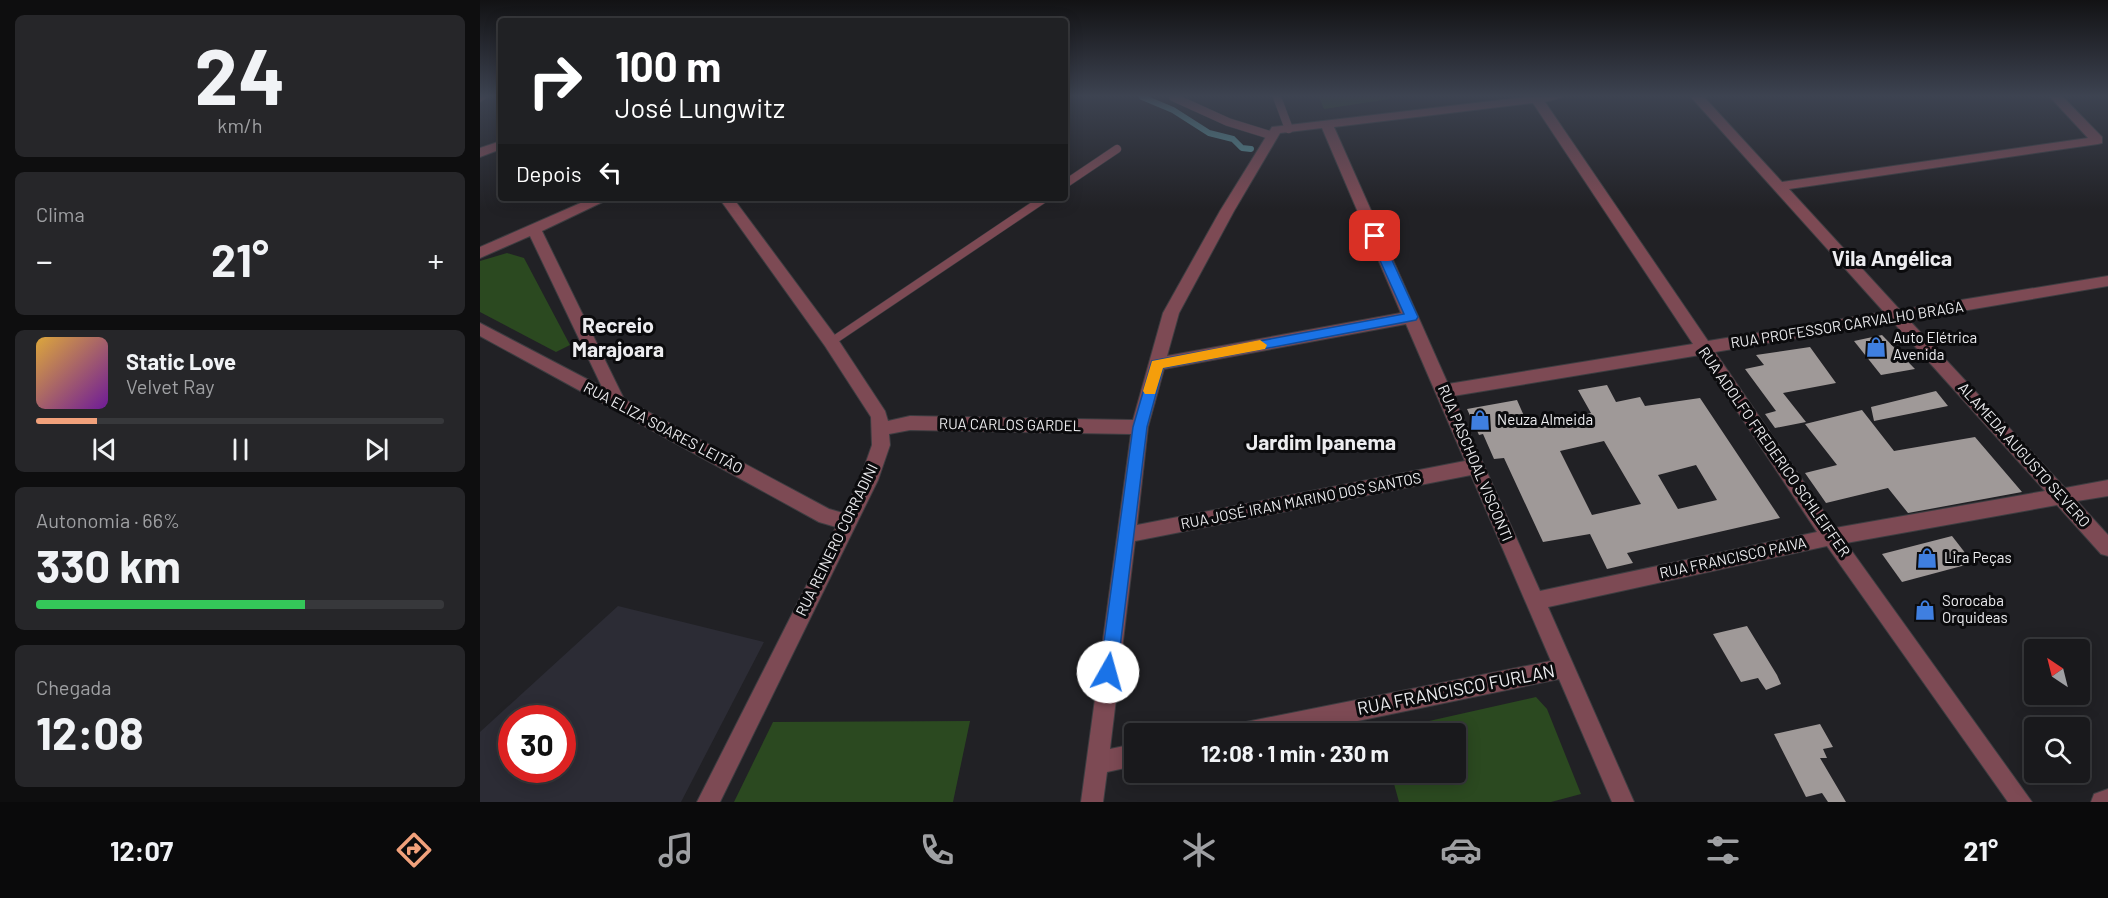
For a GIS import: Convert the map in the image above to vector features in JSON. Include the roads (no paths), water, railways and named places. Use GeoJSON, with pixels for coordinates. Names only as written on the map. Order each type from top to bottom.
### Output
{"type":"FeatureCollection","features":[{"type":"Feature","properties":{"kind":"street"},"geometry":{"type":"LineString","coordinates":[[1092,802],[1140,427],[1171,313],[1227,211],[1279,134]]}},
{"type":"Feature","properties":{"kind":"street","name":"RUA PASCHOAL VISCONTI"},"geometry":{"type":"LineString","coordinates":[[1331,134],[1623,802]]}},
{"type":"Feature","properties":{"kind":"street","name":"RUA ADOLFO FREDERICO SCHLEIFFER"},"geometry":{"type":"LineString","coordinates":[[1560,134],[1702,349],[1831,537],[2021,802]]}},
{"type":"Feature","properties":{"kind":"street","name":"ALAMEDA AUGUSTO SEVERO"},"geometry":{"type":"LineString","coordinates":[[1732,134],[2108,548]]}},
{"type":"Feature","properties":{"kind":"street"},"geometry":{"type":"LineString","coordinates":[[1781,186],[2098,140],[2093,134]]}},
{"type":"Feature","properties":{"kind":"street"},"geometry":{"type":"LineString","coordinates":[[480,153],[498,146]]}},
{"type":"Feature","properties":{"kind":"street"},"geometry":{"type":"LineString","coordinates":[[480,253],[597,201]]}},
{"type":"Feature","properties":{"kind":"street"},"geometry":{"type":"LineString","coordinates":[[728,201],[831,342],[879,416],[881,429]]}},
{"type":"Feature","properties":{"kind":"street"},"geometry":{"type":"LineString","coordinates":[[534,229],[618,404]]}},
{"type":"Feature","properties":{"kind":"street","name":"RUA PROFESSOR CARVALHO BRAGA"},"geometry":{"type":"LineString","coordinates":[[1444,391],[2108,281]]}},
{"type":"Feature","properties":{"kind":"street"},"geometry":{"type":"LineString","coordinates":[[1157,364],[1411,317]]}},
{"type":"Feature","properties":{"kind":"street","name":"RUA ELIZA SOARES LEITÃO"},"geometry":{"type":"LineString","coordinates":[[480,329],[825,516],[847,522]]}},
{"type":"Feature","properties":{"kind":"street","name":"RUA CARLOS GARDEL"},"geometry":{"type":"LineString","coordinates":[[881,429],[910,423],[1140,427]]}},
{"type":"Feature","properties":{"kind":"street","name":"RUA REINERO CORRADINI"},"geometry":{"type":"LineString","coordinates":[[708,802],[869,480],[881,445],[881,429]]}},
{"type":"Feature","properties":{"kind":"street","name":"RUA JOSÉ IRAN MARINO DOS SANTOS"},"geometry":{"type":"LineString","coordinates":[[1126,535],[1477,466]]}},
{"type":"Feature","properties":{"kind":"street","name":"RUA FRANCISCO PAIVA"},"geometry":{"type":"LineString","coordinates":[[1535,601],[1831,537],[2108,488]]}},
{"type":"Feature","properties":{"kind":"street","name":"RUA FRANCISCO FURLAN"},"geometry":{"type":"LineString","coordinates":[[1295,723],[1564,668]]}},
{"type":"Feature","properties":{"kind":"street"},"geometry":{"type":"LineString","coordinates":[[1097,763],[1124,757]]}},
{"type":"Feature","properties":{"kind":"street"},"geometry":{"type":"LineString","coordinates":[[2102,802],[2108,800]]}},
{"type":"Feature","properties":{"kind":"lane"},"geometry":{"type":"LineString","coordinates":[[1068,182],[1117,149]]}},
{"type":"Feature","properties":{"kind":"lane"},"geometry":{"type":"LineString","coordinates":[[831,342],[1041,201]]}},
{"type":"Feature","properties":{"kind":"waterway"},"geometry":{"type":"LineString","coordinates":[[1215,134],[1233,139],[1242,148],[1251,149]]}},
{"type":"Feature","properties":{"kind":"place","name":"Auto Elétrica Avenida"},"geometry":{"type":"Point","coordinates":[1876,347]}},
{"type":"Feature","properties":{"kind":"place","name":"Neuza Almeida"},"geometry":{"type":"Point","coordinates":[1480,420]}},
{"type":"Feature","properties":{"kind":"place","name":"Lira Peças"},"geometry":{"type":"Point","coordinates":[1927,558]}},
{"type":"Feature","properties":{"kind":"place","name":"Sorocaba Orquideas"},"geometry":{"type":"Point","coordinates":[1925,610]}},
{"type":"Feature","properties":{"kind":"district","name":"Vila Angélica"},"geometry":{"type":"Point","coordinates":[1892,259]}},
{"type":"Feature","properties":{"kind":"district","name":"Recreio Marajoara"},"geometry":{"type":"Point","coordinates":[618,338]}},
{"type":"Feature","properties":{"kind":"district","name":"Jardim Ipanema"},"geometry":{"type":"Point","coordinates":[1321,443]}}]}
